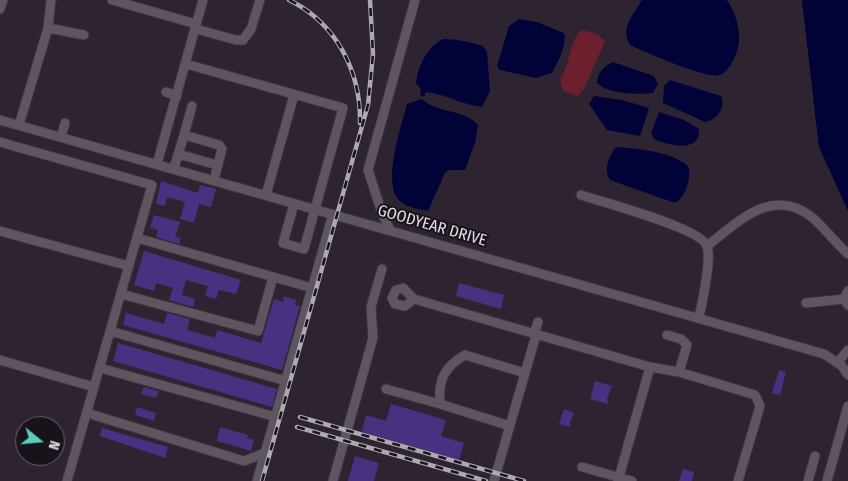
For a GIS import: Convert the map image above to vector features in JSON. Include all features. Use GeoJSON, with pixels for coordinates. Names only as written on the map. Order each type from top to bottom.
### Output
{"type":"FeatureCollection","features":[{"type":"Feature","properties":{"kind":"street"},"geometry":{"type":"LineString","coordinates":[[0,9],[3,0]]}},
{"type":"Feature","properties":{"kind":"street"},"geometry":{"type":"LineString","coordinates":[[19,125],[48,28],[51,0]]}},
{"type":"Feature","properties":{"kind":"street"},"geometry":{"type":"LineString","coordinates":[[112,0],[236,40],[243,40],[251,29],[260,0]]}},
{"type":"Feature","properties":{"kind":"street"},"geometry":{"type":"LineString","coordinates":[[157,164],[203,0]]}},
{"type":"Feature","properties":{"kind":"street"},"geometry":{"type":"LineString","coordinates":[[390,230],[382,213],[368,170],[415,0]]}},
{"type":"Feature","properties":{"kind":"street"},"geometry":{"type":"LineString","coordinates":[[48,28],[84,35]]}},
{"type":"Feature","properties":{"kind":"street"},"geometry":{"type":"LineString","coordinates":[[186,64],[343,108],[304,249],[283,243],[294,204]]}},
{"type":"Feature","properties":{"kind":"street"},"geometry":{"type":"LineString","coordinates":[[166,92],[177,96]]}},
{"type":"Feature","properties":{"kind":"street"},"geometry":{"type":"LineString","coordinates":[[266,195],[294,95]]}},
{"type":"Feature","properties":{"kind":"street"},"geometry":{"type":"LineString","coordinates":[[174,168],[192,106]]}},
{"type":"Feature","properties":{"kind":"street","name":"GOODYEAR DRIVE"},"geometry":{"type":"LineString","coordinates":[[0,120],[824,354],[837,362],[848,375]]}},
{"type":"Feature","properties":{"kind":"street"},"geometry":{"type":"LineString","coordinates":[[61,137],[65,123]]}},
{"type":"Feature","properties":{"kind":"street"},"geometry":{"type":"LineString","coordinates":[[184,135],[219,145],[222,150],[214,180]]}},
{"type":"Feature","properties":{"kind":"street"},"geometry":{"type":"LineString","coordinates":[[0,142],[152,185],[67,481]]}},
{"type":"Feature","properties":{"kind":"street"},"geometry":{"type":"LineString","coordinates":[[178,154],[218,165]]}},
{"type":"Feature","properties":{"kind":"street"},"geometry":{"type":"LineString","coordinates":[[581,195],[680,226],[703,239],[707,246],[706,287],[699,318]]}},
{"type":"Feature","properties":{"kind":"street"},"geometry":{"type":"LineString","coordinates":[[707,246],[751,213],[775,204],[788,206],[811,217],[848,254]]}},
{"type":"Feature","properties":{"kind":"street"},"geometry":{"type":"LineString","coordinates":[[257,481],[333,214]]}},
{"type":"Feature","properties":{"kind":"street"},"geometry":{"type":"LineString","coordinates":[[0,231],[129,266]]}},
{"type":"Feature","properties":{"kind":"street"},"geometry":{"type":"LineString","coordinates":[[137,238],[312,288]]}},
{"type":"Feature","properties":{"kind":"street"},"geometry":{"type":"LineString","coordinates":[[333,481],[373,338],[371,306],[382,269]]}},
{"type":"Feature","properties":{"kind":"street"},"geometry":{"type":"LineString","coordinates":[[121,294],[258,331],[273,277]]}},
{"type":"Feature","properties":{"kind":"street"},"geometry":{"type":"LineString","coordinates":[[806,303],[847,298]]}},
{"type":"Feature","properties":{"kind":"street"},"geometry":{"type":"LineString","coordinates":[[414,299],[536,335],[650,367],[679,372],[755,395],[760,406],[738,481]]}},
{"type":"Feature","properties":{"kind":"street"},"geometry":{"type":"LineString","coordinates":[[494,481],[536,335],[538,322]]}},
{"type":"Feature","properties":{"kind":"street"},"geometry":{"type":"LineString","coordinates":[[110,331],[286,381]]}},
{"type":"Feature","properties":{"kind":"street"},"geometry":{"type":"LineString","coordinates":[[667,334],[681,339],[687,346],[679,372]]}},
{"type":"Feature","properties":{"kind":"street"},"geometry":{"type":"LineString","coordinates":[[837,362],[848,350]]}},
{"type":"Feature","properties":{"kind":"street"},"geometry":{"type":"LineString","coordinates":[[440,404],[438,386],[451,363],[465,355],[525,373]]}},
{"type":"Feature","properties":{"kind":"street"},"geometry":{"type":"LineString","coordinates":[[0,360],[94,388]]}},
{"type":"Feature","properties":{"kind":"street"},"geometry":{"type":"LineString","coordinates":[[618,479],[650,367]]}},
{"type":"Feature","properties":{"kind":"street"},"geometry":{"type":"LineString","coordinates":[[100,368],[276,418]]}},
{"type":"Feature","properties":{"kind":"street"},"geometry":{"type":"LineString","coordinates":[[386,388],[510,426]]}},
{"type":"Feature","properties":{"kind":"street"},"geometry":{"type":"LineString","coordinates":[[826,481],[844,432],[848,406]]}},
{"type":"Feature","properties":{"kind":"street"},"geometry":{"type":"LineString","coordinates":[[87,413],[244,461],[266,453]]}},
{"type":"Feature","properties":{"kind":"street"},"geometry":{"type":"LineString","coordinates":[[808,481],[815,456]]}},
{"type":"Feature","properties":{"kind":"street"},"geometry":{"type":"LineString","coordinates":[[582,467],[618,479],[632,481]]}},
{"type":"Feature","properties":{"kind":"shaded area"},"geometry":{"type":"Polygon","coordinates":[[[0,0],[802,0],[819,147],[848,211],[848,481],[0,481],[0,0]]]}},
{"type":"Feature","properties":{"kind":"shaded area"},"geometry":{"type":"Polygon","coordinates":[[[642,0],[727,0],[736,18],[739,31],[739,45],[729,68],[720,75],[703,73],[630,45],[626,33],[627,27],[642,0]]]}},
{"type":"Feature","properties":{"kind":"shaded area"},"geometry":{"type":"Polygon","coordinates":[[[802,0],[848,0],[848,211],[819,147],[802,0]]]}},
{"type":"Feature","properties":{"kind":"shaded area"},"geometry":{"type":"Polygon","coordinates":[[[519,19],[537,22],[564,33],[565,42],[552,73],[536,78],[500,70],[497,66],[509,26],[519,19]]]}},
{"type":"Feature","properties":{"kind":"shaded area"},"geometry":{"type":"Polygon","coordinates":[[[582,30],[597,34],[605,41],[584,89],[578,96],[563,91],[560,78],[564,73],[572,46],[582,30]]]}},
{"type":"Feature","properties":{"kind":"shaded area"},"geometry":{"type":"Polygon","coordinates":[[[443,39],[483,46],[487,52],[490,91],[482,107],[433,93],[426,92],[424,97],[420,95],[421,89],[416,83],[421,64],[432,47],[443,39]]]}},
{"type":"Feature","properties":{"kind":"shaded area"},"geometry":{"type":"Polygon","coordinates":[[[613,62],[654,76],[658,84],[653,93],[632,94],[616,92],[602,87],[597,83],[598,76],[602,70],[613,62]]]}},
{"type":"Feature","properties":{"kind":"shaded area"},"geometry":{"type":"Polygon","coordinates":[[[670,80],[721,96],[722,105],[717,116],[705,122],[663,103],[664,86],[670,80]]]}},
{"type":"Feature","properties":{"kind":"shaded area"},"geometry":{"type":"Polygon","coordinates":[[[594,96],[622,100],[649,108],[640,136],[607,130],[589,104],[594,96]]]}},
{"type":"Feature","properties":{"kind":"shaded area"},"geometry":{"type":"Polygon","coordinates":[[[422,99],[435,107],[465,116],[478,125],[475,143],[465,170],[449,170],[445,173],[428,211],[410,207],[400,201],[395,193],[392,182],[394,154],[407,104],[422,99]]]}},
{"type":"Feature","properties":{"kind":"shaded area"},"geometry":{"type":"Polygon","coordinates":[[[659,112],[684,120],[699,129],[695,142],[682,146],[654,139],[651,133],[659,112]]]}},
{"type":"Feature","properties":{"kind":"shaded area"},"geometry":{"type":"Polygon","coordinates":[[[616,147],[663,154],[688,166],[689,181],[680,199],[677,202],[672,202],[610,180],[607,168],[616,147]]]}},
{"type":"Feature","properties":{"kind":"building"},"geometry":{"type":"Polygon","coordinates":[[[161,181],[198,193],[200,185],[216,189],[211,207],[199,204],[194,223],[180,219],[185,202],[167,197],[165,206],[156,204],[161,181]]]}},
{"type":"Feature","properties":{"kind":"building"},"geometry":{"type":"Polygon","coordinates":[[[154,215],[180,222],[175,237],[181,238],[179,244],[156,237],[158,230],[150,228],[154,215]]]}},
{"type":"Feature","properties":{"kind":"building"},"geometry":{"type":"Polygon","coordinates":[[[144,251],[241,280],[236,294],[219,290],[216,299],[205,296],[208,286],[186,280],[182,295],[195,299],[193,307],[169,300],[173,288],[156,283],[154,291],[134,285],[144,251]]]}},
{"type":"Feature","properties":{"kind":"building"},"geometry":{"type":"Polygon","coordinates":[[[459,283],[504,295],[501,309],[456,296],[459,283]]]}},
{"type":"Feature","properties":{"kind":"building"},"geometry":{"type":"Polygon","coordinates":[[[284,296],[296,300],[295,305],[300,306],[282,370],[123,325],[126,313],[164,324],[167,313],[190,319],[187,330],[215,338],[217,330],[261,343],[274,299],[283,302],[284,296]]]}},
{"type":"Feature","properties":{"kind":"building"},"geometry":{"type":"Polygon","coordinates":[[[118,343],[277,389],[272,407],[113,361],[118,343]]]}},
{"type":"Feature","properties":{"kind":"building"},"geometry":{"type":"Polygon","coordinates":[[[779,370],[786,372],[780,395],[772,393],[779,370]]]}},
{"type":"Feature","properties":{"kind":"building"},"geometry":{"type":"Polygon","coordinates":[[[595,381],[612,386],[607,399],[608,404],[590,399],[595,381]]]}},
{"type":"Feature","properties":{"kind":"building"},"geometry":{"type":"Polygon","coordinates":[[[144,387],[159,391],[156,398],[141,394],[144,387]]]}},
{"type":"Feature","properties":{"kind":"building"},"geometry":{"type":"Polygon","coordinates":[[[391,404],[446,420],[441,436],[464,443],[459,460],[362,432],[366,415],[386,421],[391,404]]]}},
{"type":"Feature","properties":{"kind":"building"},"geometry":{"type":"Polygon","coordinates":[[[137,407],[156,413],[154,421],[135,415],[137,407]]]}},
{"type":"Feature","properties":{"kind":"building"},"geometry":{"type":"Polygon","coordinates":[[[564,409],[574,413],[570,427],[559,424],[564,409]]]}},
{"type":"Feature","properties":{"kind":"building"},"geometry":{"type":"Polygon","coordinates":[[[220,427],[248,435],[247,438],[254,440],[251,451],[217,441],[220,427]]]}},
{"type":"Feature","properties":{"kind":"building"},"geometry":{"type":"Polygon","coordinates":[[[102,428],[168,447],[165,458],[100,436],[102,428]]]}},
{"type":"Feature","properties":{"kind":"building"},"geometry":{"type":"Polygon","coordinates":[[[355,456],[379,463],[374,481],[348,481],[355,456]]]}},
{"type":"Feature","properties":{"kind":"building"},"geometry":{"type":"Polygon","coordinates":[[[683,469],[694,472],[692,481],[679,481],[683,469]]]}},
{"type":"Feature","properties":{"kind":"railway"},"geometry":{"type":"LineString","coordinates":[[289,0],[306,10],[320,22],[332,35],[342,51],[356,85],[360,123]]}},
{"type":"Feature","properties":{"kind":"railway"},"geometry":{"type":"LineString","coordinates":[[262,481],[368,105],[373,54],[370,0]]}},
{"type":"Feature","properties":{"kind":"railway"},"geometry":{"type":"LineString","coordinates":[[300,417],[524,481]]}},
{"type":"Feature","properties":{"kind":"railway"},"geometry":{"type":"LineString","coordinates":[[297,427],[486,481]]}}]}
